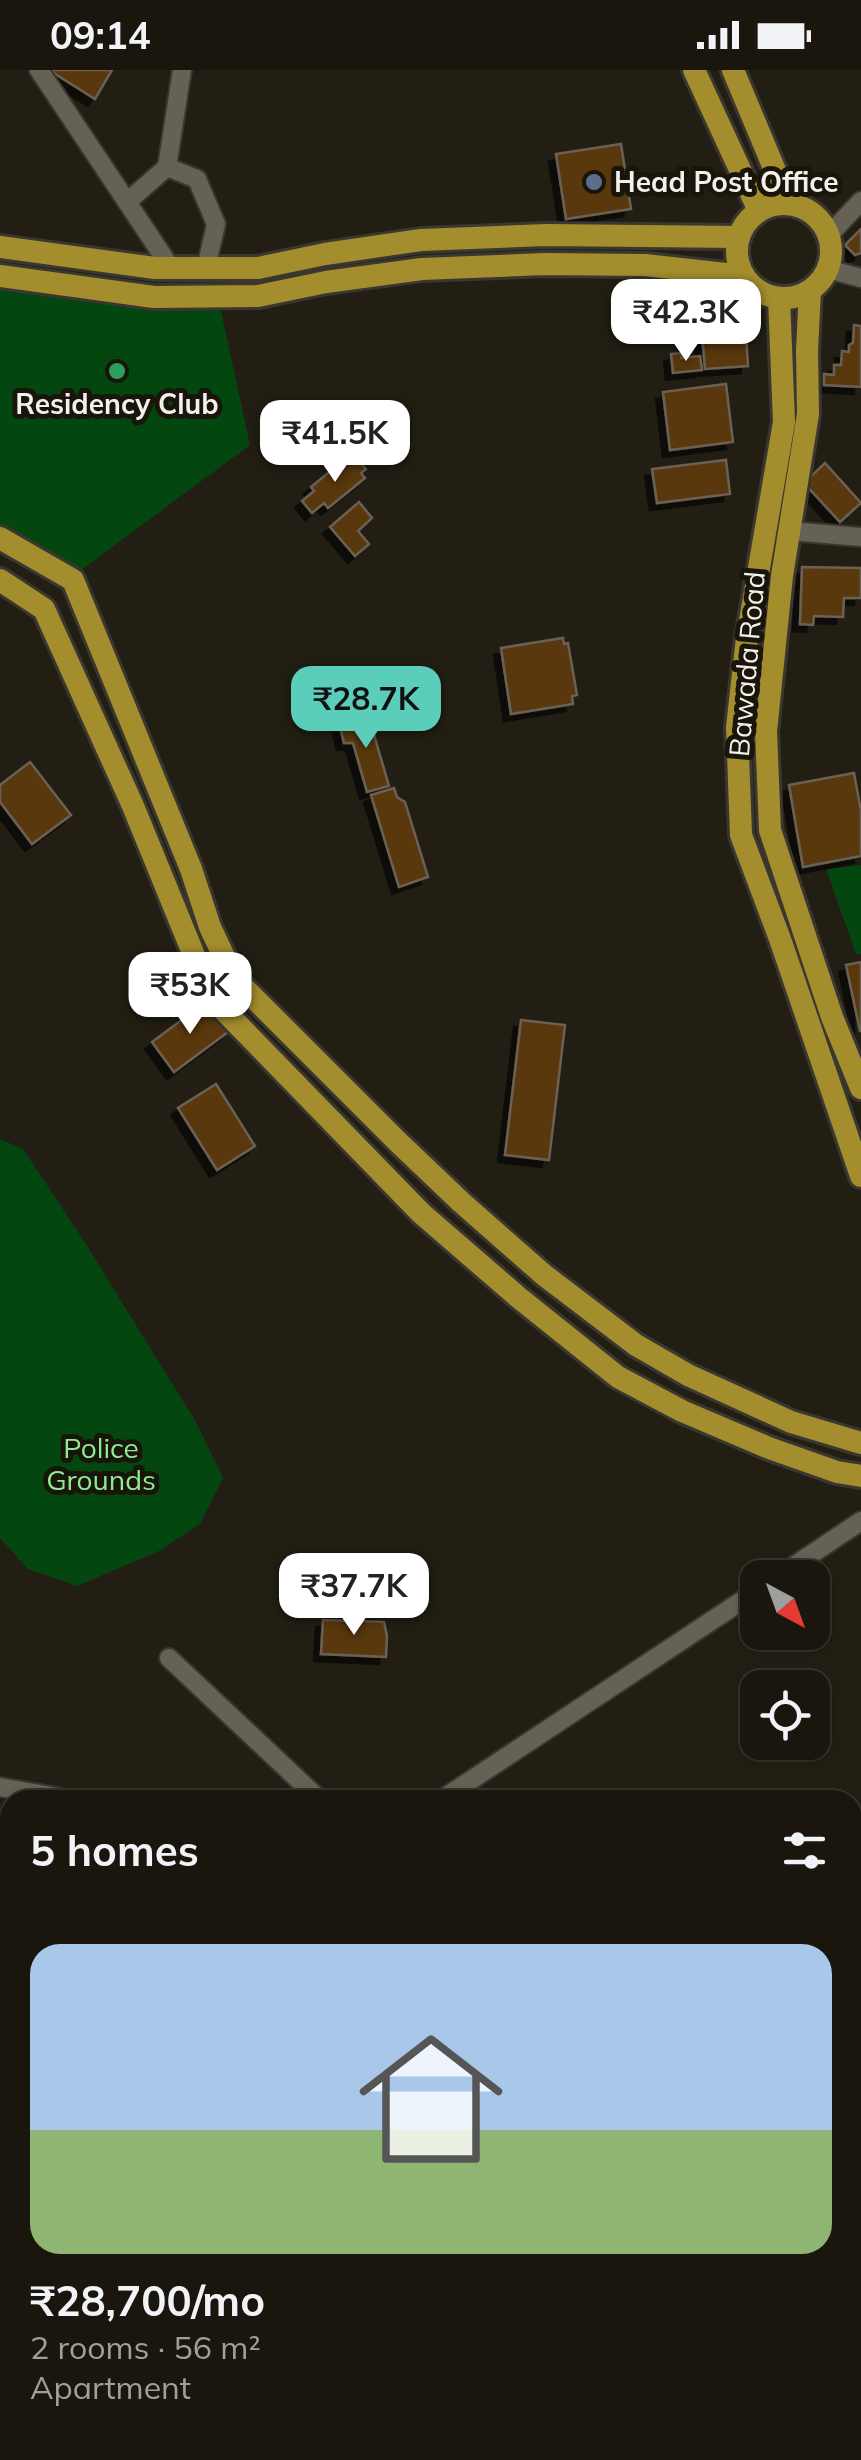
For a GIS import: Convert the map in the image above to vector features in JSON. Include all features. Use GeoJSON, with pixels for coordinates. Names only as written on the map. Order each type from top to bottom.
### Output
{"type":"FeatureCollection","features":[{"type":"Feature","properties":{"kind":"main road"},"geometry":{"type":"LineString","coordinates":[[694,70],[759,212]]}},
{"type":"Feature","properties":{"kind":"main road"},"geometry":{"type":"LineString","coordinates":[[733,70],[789,204]]}},
{"type":"Feature","properties":{"kind":"main road"},"geometry":{"type":"LineString","coordinates":[[789,204],[802,207],[822,223],[832,252],[824,277],[810,291],[779,298],[761,293],[744,276],[737,257],[739,236],[759,212],[773,205],[789,204]]}},
{"type":"Feature","properties":{"kind":"main road"},"geometry":{"type":"LineString","coordinates":[[0,248],[155,268],[258,268],[422,240],[546,235],[739,236]]}},
{"type":"Feature","properties":{"kind":"main road"},"geometry":{"type":"LineString","coordinates":[[0,276],[170,297],[258,296],[422,269],[545,264],[646,265],[744,276]]}},
{"type":"Feature","properties":{"kind":"main road","name":"Bawada Road"},"geometry":{"type":"LineString","coordinates":[[810,291],[806,350],[808,414],[782,576],[766,731],[770,830],[832,1017],[861,1088]]}},
{"type":"Feature","properties":{"kind":"main road"},"geometry":{"type":"LineString","coordinates":[[779,298],[784,420],[746,638],[736,734],[740,833],[861,1176]]}},
{"type":"Feature","properties":{"kind":"main road"},"geometry":{"type":"LineString","coordinates":[[0,538],[72,580],[233,976],[461,1202],[544,1275],[636,1345],[688,1375],[791,1422],[861,1443]]}},
{"type":"Feature","properties":{"kind":"main road"},"geometry":{"type":"LineString","coordinates":[[0,580],[44,610],[133,806],[211,997],[421,1213],[518,1298],[618,1377],[682,1412],[769,1448],[837,1472],[861,1476]]}},
{"type":"Feature","properties":{"kind":"main road"},"geometry":{"type":"LineString","coordinates":[[211,997],[233,976]]}},
{"type":"Feature","properties":{"kind":"street"},"geometry":{"type":"LineString","coordinates":[[40,70],[171,268]]}},
{"type":"Feature","properties":{"kind":"street"},"geometry":{"type":"LineString","coordinates":[[127,202],[166,167],[182,70]]}},
{"type":"Feature","properties":{"kind":"street"},"geometry":{"type":"LineString","coordinates":[[166,167],[198,179],[216,224],[206,268]]}},
{"type":"Feature","properties":{"kind":"street"},"geometry":{"type":"LineString","coordinates":[[829,235],[861,201]]}},
{"type":"Feature","properties":{"kind":"street"},"geometry":{"type":"LineString","coordinates":[[828,269],[861,278]]}},
{"type":"Feature","properties":{"kind":"street"},"geometry":{"type":"LineString","coordinates":[[790,531],[861,536]]}},
{"type":"Feature","properties":{"kind":"street"},"geometry":{"type":"LineString","coordinates":[[803,1560],[861,1522]]}},
{"type":"Feature","properties":{"kind":"street"},"geometry":{"type":"LineString","coordinates":[[456,1790],[740,1602]]}},
{"type":"Feature","properties":{"kind":"street"},"geometry":{"type":"LineString","coordinates":[[169,1658],[309,1790]]}},
{"type":"Feature","properties":{"kind":"green space","name":"Residency Club"},"geometry":{"type":"Polygon","coordinates":[[[0,276],[218,297],[250,445],[69,579],[0,538],[0,276]]]}},
{"type":"Feature","properties":{"kind":"green space"},"geometry":{"type":"Polygon","coordinates":[[[861,865],[861,954],[856,954],[826,869],[861,865]]]}},
{"type":"Feature","properties":{"kind":"green space","name":"Police Grounds"},"geometry":{"type":"Polygon","coordinates":[[[0,1139],[23,1149],[84,1241],[196,1422],[223,1478],[200,1524],[159,1551],[77,1586],[28,1569],[0,1538],[0,1139]]]}},
{"type":"Feature","properties":{"kind":"building"},"geometry":{"type":"Polygon","coordinates":[[[49,70],[112,70],[95,99],[49,70]]]}},
{"type":"Feature","properties":{"kind":"building","name":"Head Post Office"},"geometry":{"type":"Polygon","coordinates":[[[621,144],[631,209],[566,219],[556,154],[621,144]]]}},
{"type":"Feature","properties":{"kind":"building"},"geometry":{"type":"Polygon","coordinates":[[[861,229],[861,253],[855,255],[845,245],[861,229]]]}},
{"type":"Feature","properties":{"kind":"building"},"geometry":{"type":"Polygon","coordinates":[[[745,319],[748,366],[705,369],[701,322],[745,319]]]}},
{"type":"Feature","properties":{"kind":"building"},"geometry":{"type":"Polygon","coordinates":[[[854,325],[861,326],[861,387],[824,385],[824,374],[834,375],[834,365],[841,365],[842,351],[849,352],[854,325]]]}},
{"type":"Feature","properties":{"kind":"building"},"geometry":{"type":"Polygon","coordinates":[[[681,353],[681,358],[700,356],[702,370],[673,373],[671,354],[681,353]]]}},
{"type":"Feature","properties":{"kind":"building"},"geometry":{"type":"Polygon","coordinates":[[[726,384],[733,442],[670,450],[663,392],[726,384]]]}},
{"type":"Feature","properties":{"kind":"building"},"geometry":{"type":"Polygon","coordinates":[[[348,457],[352,462],[357,459],[366,469],[361,473],[365,478],[328,508],[324,503],[312,513],[302,501],[314,491],[311,487],[348,457]]]}},
{"type":"Feature","properties":{"kind":"building"},"geometry":{"type":"Polygon","coordinates":[[[726,460],[730,494],[657,503],[652,469],[726,460]]]}},
{"type":"Feature","properties":{"kind":"building"},"geometry":{"type":"Polygon","coordinates":[[[825,463],[861,503],[840,522],[804,483],[825,463]]]}},
{"type":"Feature","properties":{"kind":"building"},"geometry":{"type":"Polygon","coordinates":[[[359,502],[372,518],[358,531],[369,544],[355,556],[330,527],[359,502]]]}},
{"type":"Feature","properties":{"kind":"building"},"geometry":{"type":"Polygon","coordinates":[[[802,567],[861,568],[861,598],[844,598],[843,617],[814,616],[813,625],[800,624],[802,567]]]}},
{"type":"Feature","properties":{"kind":"building"},"geometry":{"type":"Polygon","coordinates":[[[563,638],[564,644],[568,643],[577,695],[572,696],[573,704],[511,714],[501,648],[563,638]]]}},
{"type":"Feature","properties":{"kind":"building"},"geometry":{"type":"Polygon","coordinates":[[[368,714],[389,786],[367,792],[353,743],[344,743],[339,723],[368,714]]]}},
{"type":"Feature","properties":{"kind":"building"},"geometry":{"type":"Polygon","coordinates":[[[30,762],[71,815],[32,844],[0,802],[0,785],[30,762]]]}},
{"type":"Feature","properties":{"kind":"building"},"geometry":{"type":"Polygon","coordinates":[[[854,773],[861,811],[861,856],[803,867],[789,785],[854,773]]]}},
{"type":"Feature","properties":{"kind":"building"},"geometry":{"type":"Polygon","coordinates":[[[394,788],[397,797],[405,802],[428,877],[399,887],[371,795],[394,788]]]}},
{"type":"Feature","properties":{"kind":"building"},"geometry":{"type":"Polygon","coordinates":[[[861,962],[861,1031],[860,1031],[846,965],[861,962]]]}},
{"type":"Feature","properties":{"kind":"building"},"geometry":{"type":"Polygon","coordinates":[[[206,1002],[228,1032],[174,1072],[152,1042],[206,1002]]]}},
{"type":"Feature","properties":{"kind":"building"},"geometry":{"type":"Polygon","coordinates":[[[521,1020],[565,1025],[549,1160],[505,1155],[521,1020]]]}},
{"type":"Feature","properties":{"kind":"building"},"geometry":{"type":"Polygon","coordinates":[[[216,1084],[255,1146],[217,1170],[178,1108],[216,1084]]]}},
{"type":"Feature","properties":{"kind":"building"},"geometry":{"type":"Polygon","coordinates":[[[323,1620],[384,1622],[386,1657],[321,1654],[323,1620]]]}},
{"type":"Feature","properties":{"kind":"place","name":"Head Post Office"},"geometry":{"type":"Point","coordinates":[594,182]}},
{"type":"Feature","properties":{"kind":"place","name":"Residency Club"},"geometry":{"type":"Point","coordinates":[117,371]}}]}
